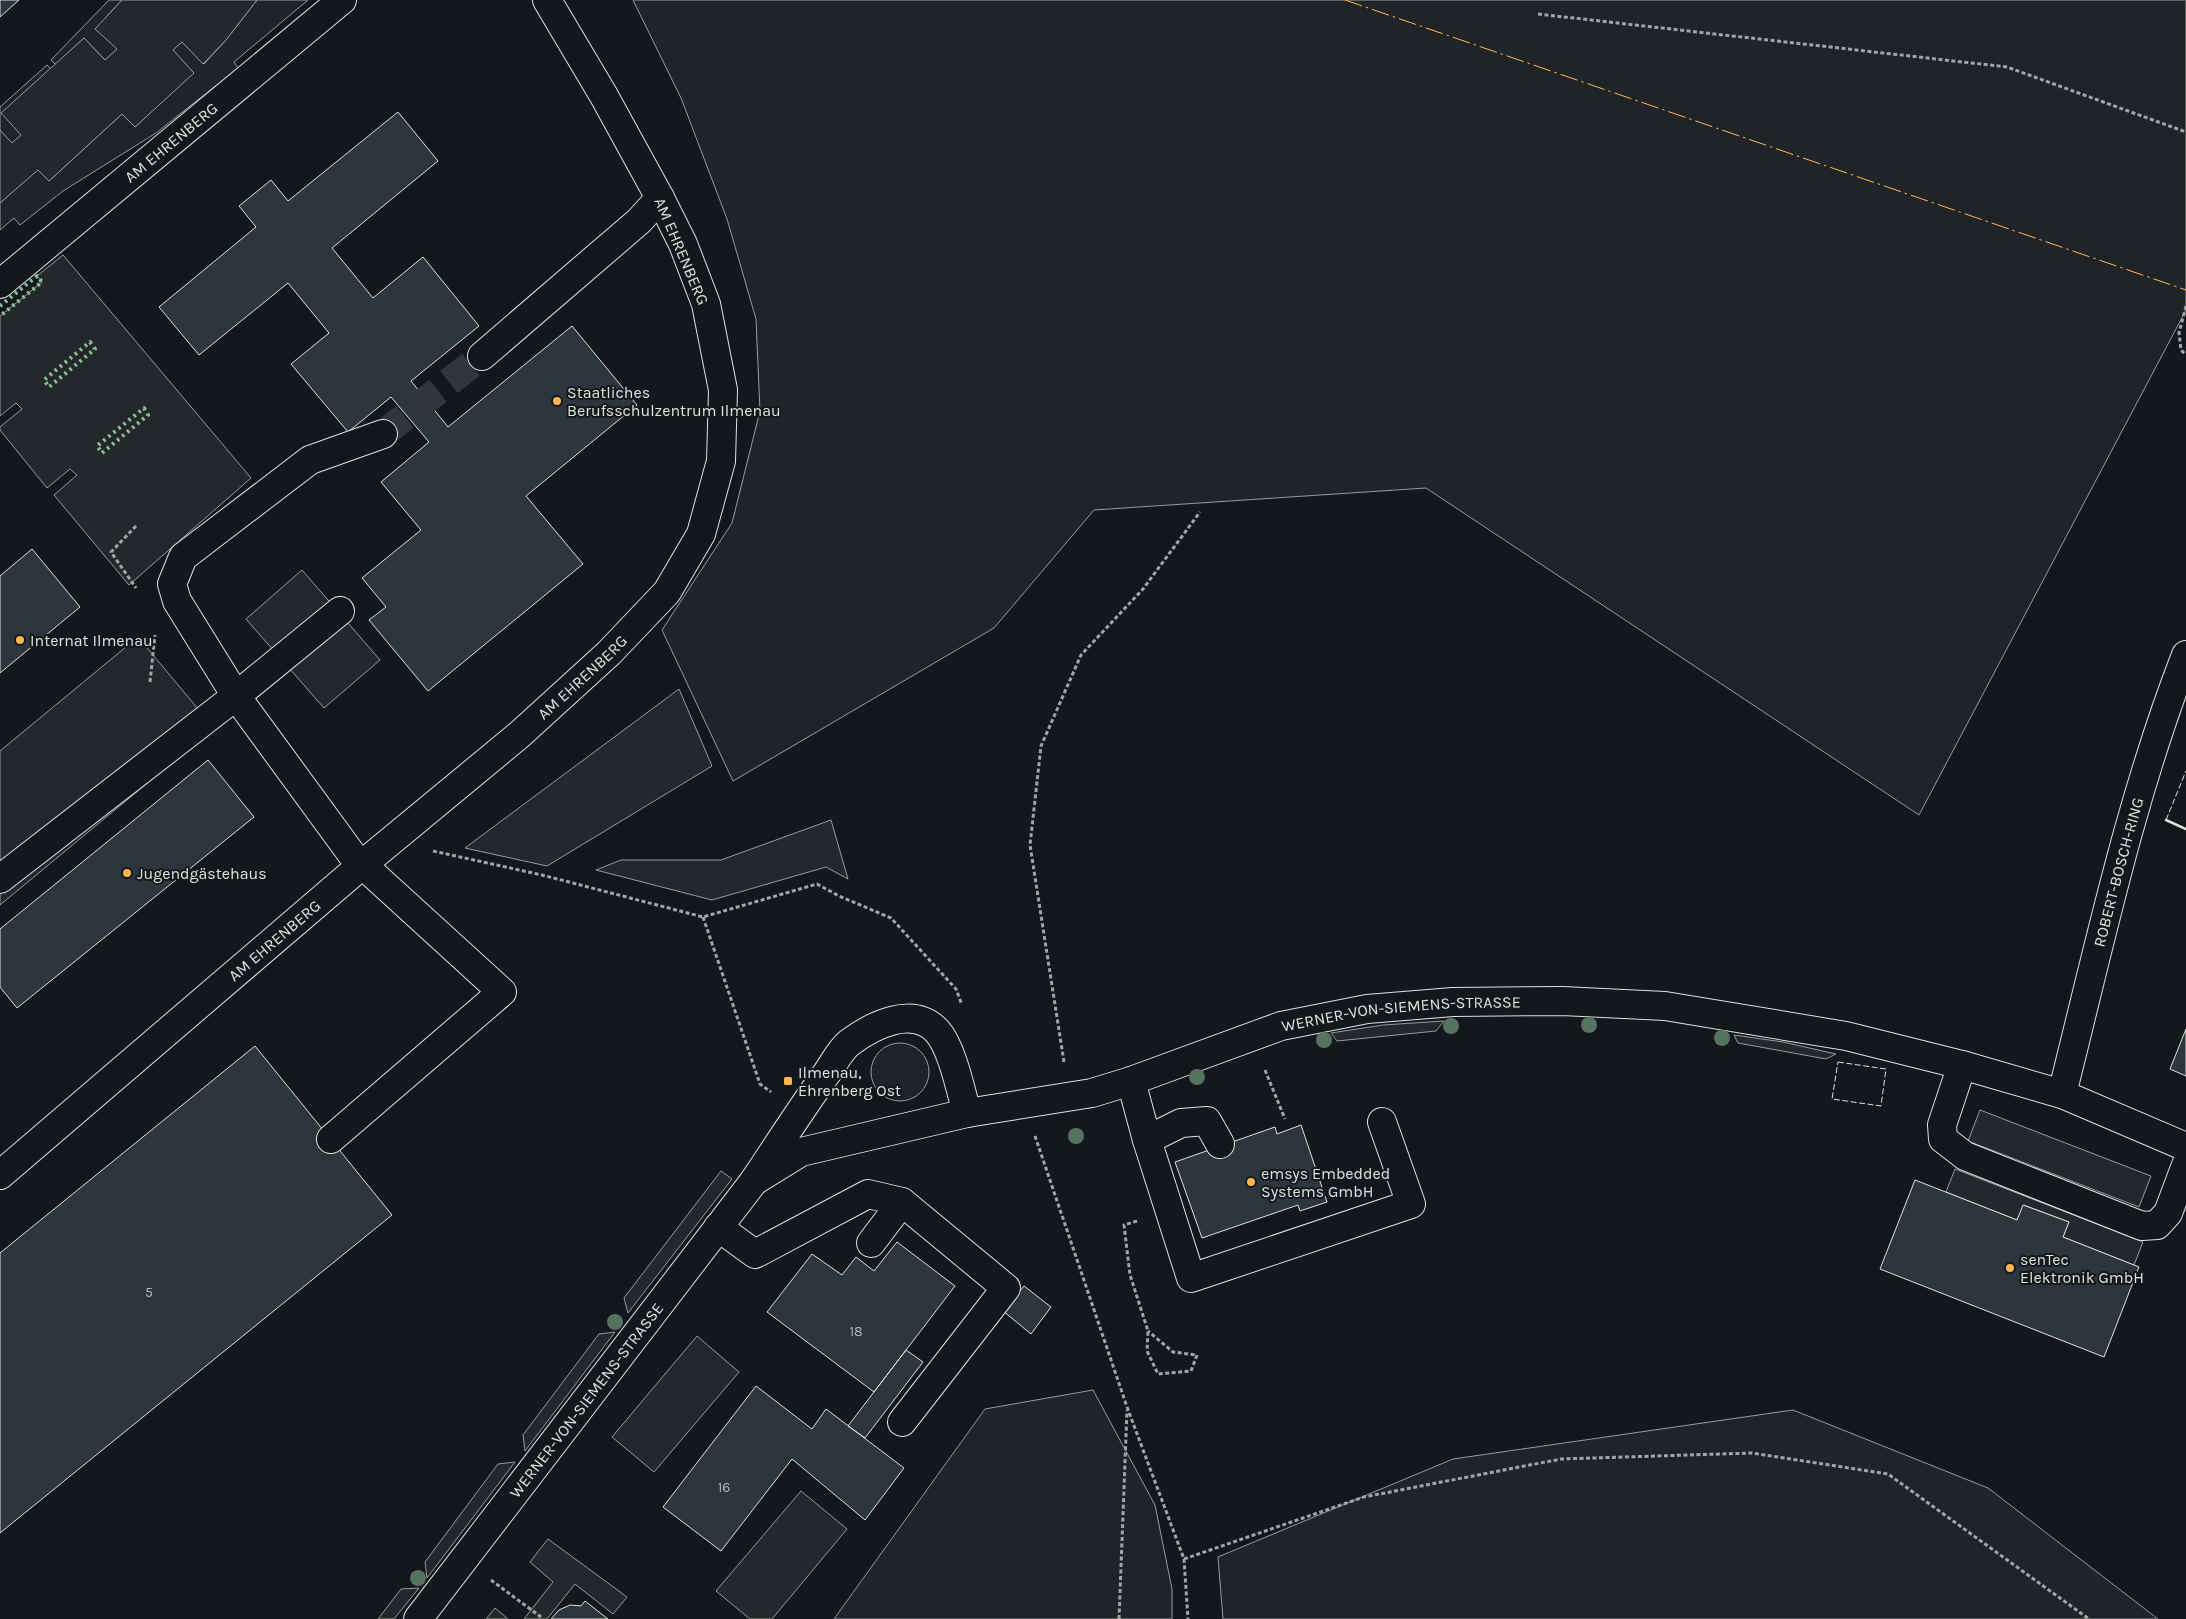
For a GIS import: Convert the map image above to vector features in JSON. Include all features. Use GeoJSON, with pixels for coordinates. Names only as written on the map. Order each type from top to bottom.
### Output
{"type":"FeatureCollection","features":[{"type":"Feature","properties":{"kind":"street","name":"AM EHRENBERG"},"geometry":{"type":"LineString","coordinates":[[0,284],[342,0]]}},
{"type":"Feature","properties":{"kind":"street","name":"AM EHRENBERG"},"geometry":{"type":"LineString","coordinates":[[0,1175],[363,864],[519,735],[609,653],[667,592],[701,534],[722,461],[723,390],[706,304],[683,244],[660,198],[604,96],[547,0]]}},
{"type":"Feature","properties":{"kind":"street"},"geometry":{"type":"LineString","coordinates":[[482,356],[639,221],[660,198]]}},
{"type":"Feature","properties":{"kind":"street"},"geometry":{"type":"LineString","coordinates":[[331,1139],[502,992],[353,856],[236,696],[177,601],[172,584],[183,557],[310,460],[382,434]]}},
{"type":"Feature","properties":{"kind":"street"},"geometry":{"type":"LineString","coordinates":[[0,879],[236,696],[340,611]]}},
{"type":"Feature","properties":{"kind":"street","name":"ROBERT-BOSCH-RING"},"geometry":{"type":"LineString","coordinates":[[2062,1094],[2131,819],[2172,691],[2186,655]]}},
{"type":"Feature","properties":{"kind":"street","name":"WERNER-VON-SIEMENS-STRASSE"},"geometry":{"type":"LineString","coordinates":[[754,1181],[801,1152],[967,1113],[1092,1093],[1131,1081],[1281,1026],[1367,1009],[1453,1002],[1552,1001],[1665,1006],[1846,1036],[1962,1064]]}},
{"type":"Feature","properties":{"kind":"street","name":"WERNER-VON-SIEMENS-STRASSE"},"geometry":{"type":"LineString","coordinates":[[418,1619],[754,1181],[799,1112],[848,1044],[879,1025],[903,1017],[926,1021],[939,1033],[951,1059],[967,1113]]}},
{"type":"Feature","properties":{"kind":"street"},"geometry":{"type":"LineString","coordinates":[[2186,1147],[2062,1094],[1962,1064],[1942,1125],[1943,1139],[1966,1156],[2142,1226],[2157,1225],[2168,1213],[2186,1165]]}},
{"type":"Feature","properties":{"kind":"street"},"geometry":{"type":"LineString","coordinates":[[1131,1081],[1147,1140],[1191,1278],[1411,1204],[1382,1122]]}},
{"type":"Feature","properties":{"kind":"street"},"geometry":{"type":"LineString","coordinates":[[1147,1140],[1181,1123],[1207,1121],[1220,1144]]}},
{"type":"Feature","properties":{"kind":"street"},"geometry":{"type":"LineString","coordinates":[[718,1227],[755,1254],[868,1194],[902,1202],[1006,1288],[902,1422]]}},
{"type":"Feature","properties":{"kind":"street"},"geometry":{"type":"LineString","coordinates":[[870,1243],[902,1202]]}},
{"type":"Feature","properties":{"kind":"path"},"geometry":{"type":"LineString","coordinates":[[1538,14],[2007,66],[2186,132]]}},
{"type":"Feature","properties":{"kind":"path"},"geometry":{"type":"LineString","coordinates":[[2186,306],[2179,333],[2181,350],[2186,355]]}},
{"type":"Feature","properties":{"kind":"path"},"geometry":{"type":"LineString","coordinates":[[1070,1097],[1030,846],[1041,746],[1081,656],[1143,588],[1200,512]]}},
{"type":"Feature","properties":{"kind":"path"},"geometry":{"type":"LineString","coordinates":[[392,840],[542,875],[703,917],[817,884],[839,896],[891,918],[956,989],[967,1017],[951,1059]]}},
{"type":"Feature","properties":{"kind":"path"},"geometry":{"type":"LineString","coordinates":[[703,917],[760,1084],[799,1112]]}},
{"type":"Feature","properties":{"kind":"path"},"geometry":{"type":"LineString","coordinates":[[1251,1037],[1286,1119]]}},
{"type":"Feature","properties":{"kind":"path"},"geometry":{"type":"LineString","coordinates":[[1025,1105],[1127,1407],[1184,1559],[1188,1619]]}},
{"type":"Feature","properties":{"kind":"path"},"geometry":{"type":"LineString","coordinates":[[1148,1331],[1173,1352],[1197,1355],[1191,1371],[1158,1374],[1147,1350],[1148,1331],[1130,1276],[1124,1225],[1169,1211]]}},
{"type":"Feature","properties":{"kind":"path"},"geometry":{"type":"LineString","coordinates":[[1119,1619],[1127,1407]]}},
{"type":"Feature","properties":{"kind":"path"},"geometry":{"type":"LineString","coordinates":[[1184,1559],[1364,1497],[1561,1459],[1752,1453],[1888,1474],[2089,1619]]}},
{"type":"Feature","properties":{"kind":"path"},"geometry":{"type":"LineString","coordinates":[[464,1560],[541,1617]]}},
{"type":"Feature","properties":{"kind":"shaded area"},"geometry":{"type":"Polygon","coordinates":[[[109,0],[122,0],[106,17],[118,49],[105,60],[84,38],[56,65],[51,60],[109,0]]]}},
{"type":"Feature","properties":{"kind":"shaded area"},"geometry":{"type":"Polygon","coordinates":[[[122,0],[257,0],[226,40],[203,64],[182,42],[173,50],[194,73],[135,127],[122,114],[49,181],[38,170],[0,203],[0,130],[12,143],[21,135],[1,113],[84,38],[105,60],[117,49],[95,29],[122,0]]]}},
{"type":"Feature","properties":{"kind":"shaded area"},"geometry":{"type":"Polygon","coordinates":[[[257,0],[308,0],[234,62],[238,68],[156,133],[63,191],[20,225],[14,218],[0,230],[0,203],[38,169],[49,181],[122,114],[135,127],[193,72],[172,50],[182,42],[204,64],[226,40],[257,0]]]}},
{"type":"Feature","properties":{"kind":"shaded area"},"geometry":{"type":"Polygon","coordinates":[[[633,0],[2186,0],[2186,310],[1919,815],[1426,488],[1094,510],[994,628],[733,781],[662,630],[732,523],[760,411],[756,319],[727,219],[681,98],[633,0]]]}},
{"type":"Feature","properties":{"kind":"shaded area"},"geometry":{"type":"Polygon","coordinates":[[[47,65],[51,69],[25,92],[21,136],[12,144],[0,130],[0,107],[47,65]]]}},
{"type":"Feature","properties":{"kind":"shaded area"},"geometry":{"type":"Polygon","coordinates":[[[63,255],[251,478],[129,585],[54,495],[77,475],[70,469],[47,488],[0,430],[0,427],[22,409],[16,403],[0,416],[0,316],[42,282],[37,276],[63,255]]]}},
{"type":"Feature","properties":{"kind":"shaded area"},"geometry":{"type":"Polygon","coordinates":[[[302,570],[380,660],[324,708],[246,619],[302,570]]]}},
{"type":"Feature","properties":{"kind":"shaded area"},"geometry":{"type":"Polygon","coordinates":[[[138,637],[214,728],[0,905],[0,751],[138,637]]]}},
{"type":"Feature","properties":{"kind":"shaded area"},"geometry":{"type":"Polygon","coordinates":[[[679,689],[712,766],[547,866],[465,848],[679,689]]]}},
{"type":"Feature","properties":{"kind":"shaded area"},"geometry":{"type":"Polygon","coordinates":[[[831,820],[848,879],[826,867],[712,900],[596,870],[621,860],[721,860],[831,820]]]}},
{"type":"Feature","properties":{"kind":"shaded area"},"geometry":{"type":"Polygon","coordinates":[[[1444,1021],[1436,1031],[1337,1041],[1331,1033],[1383,1025],[1444,1021]]]}},
{"type":"Feature","properties":{"kind":"shaded area"},"geometry":{"type":"Polygon","coordinates":[[[1734,1035],[1783,1042],[1836,1054],[1826,1059],[1738,1043],[1734,1035]]]}},
{"type":"Feature","properties":{"kind":"shaded area"},"geometry":{"type":"Polygon","coordinates":[[[900,1043],[911,1045],[924,1056],[929,1072],[927,1083],[916,1096],[900,1101],[889,1099],[876,1088],[871,1072],[873,1061],[884,1048],[900,1043]]]}},
{"type":"Feature","properties":{"kind":"shaded area"},"geometry":{"type":"Polygon","coordinates":[[[1980,1110],[2151,1176],[2139,1207],[1968,1141],[1980,1110]]]}},
{"type":"Feature","properties":{"kind":"shaded area"},"geometry":{"type":"Polygon","coordinates":[[[1955,1169],[2143,1242],[2134,1265],[2063,1237],[2069,1222],[2024,1205],[2017,1220],[1946,1192],[1955,1169]]]}},
{"type":"Feature","properties":{"kind":"shaded area"},"geometry":{"type":"Polygon","coordinates":[[[721,1171],[732,1179],[628,1313],[624,1298],[721,1171]]]}},
{"type":"Feature","properties":{"kind":"shaded area"},"geometry":{"type":"Polygon","coordinates":[[[615,1332],[525,1451],[523,1435],[599,1334],[615,1332]]]}},
{"type":"Feature","properties":{"kind":"shaded area"},"geometry":{"type":"Polygon","coordinates":[[[697,1336],[739,1372],[654,1472],[612,1437],[697,1336]]]}},
{"type":"Feature","properties":{"kind":"shaded area"},"geometry":{"type":"Polygon","coordinates":[[[1093,1390],[1155,1505],[1172,1589],[1172,1619],[834,1619],[985,1409],[1093,1390]]]}},
{"type":"Feature","properties":{"kind":"shaded area"},"geometry":{"type":"Polygon","coordinates":[[[1793,1410],[1988,1488],[2158,1619],[1223,1619],[1218,1557],[1453,1459],[1793,1410]]]}},
{"type":"Feature","properties":{"kind":"shaded area"},"geometry":{"type":"Polygon","coordinates":[[[515,1462],[427,1578],[425,1562],[498,1464],[515,1462]]]}},
{"type":"Feature","properties":{"kind":"shaded area"},"geometry":{"type":"Polygon","coordinates":[[[801,1491],[847,1529],[772,1619],[750,1619],[716,1591],[801,1491]]]}},
{"type":"Feature","properties":{"kind":"shaded area"},"geometry":{"type":"Polygon","coordinates":[[[548,1539],[627,1597],[613,1614],[575,1584],[547,1619],[524,1619],[553,1582],[530,1562],[548,1539]]]}},
{"type":"Feature","properties":{"kind":"shaded area"},"geometry":{"type":"Polygon","coordinates":[[[419,1588],[394,1619],[378,1619],[401,1589],[419,1588]]]}},
{"type":"Feature","properties":{"kind":"shaded area"},"geometry":{"type":"Polygon","coordinates":[[[495,1608],[508,1619],[486,1619],[495,1608]]]}},
{"type":"Feature","properties":{"kind":"building"},"geometry":{"type":"Polygon","coordinates":[[[0,0],[19,0],[0,17],[0,0]]]}},
{"type":"Feature","properties":{"kind":"building","name":"Staatliches Berufsschulzentrum Ilmenau"},"geometry":{"type":"Polygon","coordinates":[[[398,112],[438,161],[332,248],[373,298],[423,257],[479,326],[411,381],[448,427],[572,326],[637,405],[526,496],[583,564],[428,691],[369,620],[386,607],[362,578],[421,530],[381,482],[429,442],[391,397],[348,432],[291,364],[329,333],[288,283],[199,355],[159,307],[256,227],[239,206],[271,180],[288,201],[398,112]]]}},
{"type":"Feature","properties":{"kind":"building","name":"Internat Ilmenau"},"geometry":{"type":"Polygon","coordinates":[[[32,549],[80,607],[0,673],[0,576],[32,549]]]}},
{"type":"Feature","properties":{"kind":"building","name":"Jugendgästehaus"},"geometry":{"type":"Polygon","coordinates":[[[208,760],[254,817],[17,1008],[0,987],[0,929],[208,760]]]}},
{"type":"Feature","properties":{"kind":"building"},"geometry":{"type":"Polygon","coordinates":[[[2186,1029],[2186,1076],[2170,1069],[2186,1029]]]}},
{"type":"Feature","properties":{"kind":"building"},"geometry":{"type":"Polygon","coordinates":[[[255,1046],[392,1215],[0,1533],[0,1253],[255,1046]]]}},
{"type":"Feature","properties":{"kind":"building","name":"emsys Embedded Systems GmbH"},"geometry":{"type":"Polygon","coordinates":[[[1301,1125],[1327,1202],[1300,1211],[1298,1205],[1202,1238],[1175,1162],[1275,1127],[1277,1134],[1301,1125]]]}},
{"type":"Feature","properties":{"kind":"building","name":"senTec Elektronik GmbH"},"geometry":{"type":"Polygon","coordinates":[[[1915,1180],[2017,1220],[2023,1205],[2069,1222],[2063,1237],[2139,1267],[2104,1357],[1880,1269],[1915,1180]]]}},
{"type":"Feature","properties":{"kind":"building"},"geometry":{"type":"Polygon","coordinates":[[[897,1242],[955,1286],[874,1392],[767,1312],[812,1254],[842,1275],[856,1257],[874,1271],[897,1242]]]}},
{"type":"Feature","properties":{"kind":"building"},"geometry":{"type":"Polygon","coordinates":[[[1024,1286],[1051,1307],[1031,1334],[1003,1311],[1024,1286]]]}},
{"type":"Feature","properties":{"kind":"building"},"geometry":{"type":"Polygon","coordinates":[[[906,1350],[923,1362],[865,1438],[848,1426],[906,1350]]]}},
{"type":"Feature","properties":{"kind":"building"},"geometry":{"type":"Polygon","coordinates":[[[756,1386],[812,1429],[826,1409],[904,1468],[865,1520],[792,1459],[721,1551],[663,1507],[756,1386]]]}},
{"type":"Feature","properties":{"kind":"building"},"geometry":{"type":"Polygon","coordinates":[[[585,1601],[608,1619],[551,1619],[559,1610],[570,1605],[581,1606],[585,1601]]]}},
{"type":"Feature","properties":{"kind":"tunnel"},"geometry":{"type":"LineString","coordinates":[[383,434],[482,356]]}},
{"type":"Feature","properties":{"kind":"hedge"},"geometry":{"type":"LineString","coordinates":[[0,306],[37,276],[42,282],[0,316]]}},
{"type":"Feature","properties":{"kind":"hedge"},"geometry":{"type":"LineString","coordinates":[[90,342],[95,349],[49,387],[44,380],[90,342]]}},
{"type":"Feature","properties":{"kind":"hedge"},"geometry":{"type":"LineString","coordinates":[[144,408],[148,415],[102,453],[97,446],[144,408]]}},
{"type":"Feature","properties":{"kind":"fence"},"geometry":{"type":"LineString","coordinates":[[2166,820],[2186,771]]}},
{"type":"Feature","properties":{"kind":"fence"},"geometry":{"type":"LineString","coordinates":[[1838,1062],[1886,1069],[1881,1106],[1832,1099],[1838,1062]]}},
{"type":"Feature","properties":{"kind":"wall"},"geometry":{"type":"LineString","coordinates":[[2166,820],[2186,829]]}},
{"type":"Feature","properties":{"kind":"power"},"geometry":{"type":"LineString","coordinates":[[1345,0],[2186,290]]}},
{"type":"Feature","properties":{"kind":"place","name":"Staatliches Berufsschulzentrum Ilmenau"},"geometry":{"type":"Point","coordinates":[557,401]}},
{"type":"Feature","properties":{"kind":"place","name":"Internat Ilmenau"},"geometry":{"type":"Point","coordinates":[20,640]}},
{"type":"Feature","properties":{"kind":"place","name":"Jugendgästehaus"},"geometry":{"type":"Point","coordinates":[127,873]}},
{"type":"Feature","properties":{"kind":"place","name":"Ilmenau, Ehrenberg Ost"},"geometry":{"type":"Point","coordinates":[788,1081]}},
{"type":"Feature","properties":{"kind":"place","name":"emsys Embedded Systems GmbH"},"geometry":{"type":"Point","coordinates":[1251,1182]}},
{"type":"Feature","properties":{"kind":"place","name":"senTec Elektronik GmbH"},"geometry":{"type":"Point","coordinates":[2010,1268]}}]}
